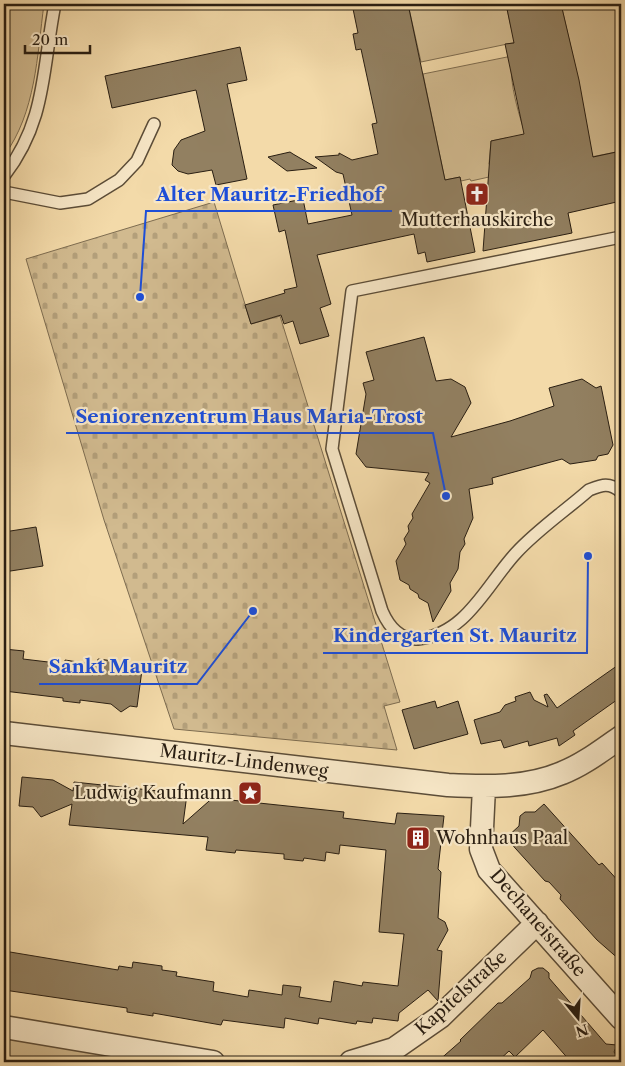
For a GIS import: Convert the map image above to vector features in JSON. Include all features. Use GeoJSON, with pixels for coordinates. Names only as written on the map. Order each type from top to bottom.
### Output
{"type":"FeatureCollection","features":[{"type":"Feature","properties":{"kind":"street","name":"Mauritz-Lindenweg"},"geometry":{"type":"LineString","coordinates":[[4,733],[448,785],[484,787],[543,780],[563,773],[621,737]]}},
{"type":"Feature","properties":{"kind":"street","name":"Dechaneistraße"},"geometry":{"type":"LineString","coordinates":[[484,787],[481,849],[489,870],[621,1018]]}},
{"type":"Feature","properties":{"kind":"street","name":"Kapitelstraße"},"geometry":{"type":"LineString","coordinates":[[351,1062],[394,1049],[440,1017],[537,923]]}},
{"type":"Feature","properties":{"kind":"street"},"geometry":{"type":"LineString","coordinates":[[4,1027],[213,1062]]}},
{"type":"Feature","properties":{"kind":"lane"},"geometry":{"type":"LineString","coordinates":[[4,176],[26,141],[40,101],[55,4]]}},
{"type":"Feature","properties":{"kind":"lane"},"geometry":{"type":"LineString","coordinates":[[4,192],[60,203],[88,199],[119,180],[137,161],[154,124]]}},
{"type":"Feature","properties":{"kind":"lane"},"geometry":{"type":"LineString","coordinates":[[621,237],[352,291],[332,449],[382,611],[389,626],[411,639],[428,638],[446,631],[479,601],[516,552],[589,490],[603,484],[611,485],[621,492]]}},
{"type":"Feature","properties":{"kind":"green space"},"geometry":{"type":"Polygon","coordinates":[[[4,4],[44,4],[37,63],[29,102],[15,139],[4,156],[4,4]]]}},
{"type":"Feature","properties":{"kind":"green space"},"geometry":{"type":"Polygon","coordinates":[[[408,4],[506,4],[511,27],[517,42],[421,62],[408,4]]]}},
{"type":"Feature","properties":{"kind":"green space"},"geometry":{"type":"Polygon","coordinates":[[[561,4],[621,4],[621,151],[591,157],[578,79],[561,4]]]}},
{"type":"Feature","properties":{"kind":"green space"},"geometry":{"type":"Polygon","coordinates":[[[512,56],[512,83],[515,97],[536,167],[518,157],[506,138],[491,141],[489,164],[498,175],[471,181],[470,179],[461,181],[460,177],[445,180],[423,74],[512,56]]]}},
{"type":"Feature","properties":{"kind":"green space"},"geometry":{"type":"Polygon","coordinates":[[[214,202],[251,324],[280,316],[400,702],[384,706],[397,750],[174,729],[104,520],[26,259],[214,202]]]}},
{"type":"Feature","properties":{"kind":"green space"},"geometry":{"type":"Polygon","coordinates":[[[4,1032],[196,1062],[4,1062],[4,1032]]]}},
{"type":"Feature","properties":{"kind":"building"},"geometry":{"type":"Polygon","coordinates":[[[352,4],[408,4],[445,180],[460,177],[475,252],[427,262],[425,252],[418,254],[414,234],[317,255],[331,304],[320,308],[329,336],[300,344],[293,321],[284,324],[281,315],[251,324],[245,305],[285,293],[284,290],[297,287],[285,230],[279,232],[273,205],[303,199],[308,224],[352,215],[343,174],[336,172],[315,157],[339,155],[339,153],[352,160],[378,154],[372,124],[377,123],[361,49],[356,50],[353,34],[358,33],[352,4]]]}},
{"type":"Feature","properties":{"kind":"building"},"geometry":{"type":"Polygon","coordinates":[[[506,4],[561,4],[579,80],[593,157],[621,151],[621,201],[568,213],[572,233],[483,251],[491,141],[524,134],[505,44],[514,43],[506,4]]]}},
{"type":"Feature","properties":{"kind":"building"},"geometry":{"type":"Polygon","coordinates":[[[240,47],[247,80],[227,84],[247,179],[216,185],[212,170],[188,174],[178,171],[172,165],[174,150],[181,140],[205,131],[196,90],[112,108],[105,76],[240,47]]]}},
{"type":"Feature","properties":{"kind":"building"},"geometry":{"type":"Polygon","coordinates":[[[290,152],[317,168],[287,171],[268,157],[290,152]]]}},
{"type":"Feature","properties":{"kind":"building"},"geometry":{"type":"Polygon","coordinates":[[[424,337],[436,381],[451,379],[465,387],[471,403],[451,437],[510,421],[554,406],[549,388],[582,379],[596,388],[601,386],[613,445],[608,454],[598,456],[596,460],[570,464],[562,459],[492,478],[493,484],[469,489],[473,518],[464,539],[465,544],[460,552],[458,569],[450,583],[451,591],[433,622],[428,603],[419,598],[418,594],[410,589],[409,585],[400,580],[396,561],[406,544],[404,539],[409,531],[408,526],[413,518],[412,514],[430,483],[425,480],[429,473],[366,467],[356,454],[366,394],[363,383],[374,380],[366,352],[424,337]]]}},
{"type":"Feature","properties":{"kind":"building"},"geometry":{"type":"Polygon","coordinates":[[[36,527],[43,566],[4,572],[4,532],[36,527]]]}},
{"type":"Feature","properties":{"kind":"building"},"geometry":{"type":"Polygon","coordinates":[[[4,649],[24,651],[23,659],[65,664],[65,660],[97,665],[98,659],[114,661],[114,667],[142,670],[137,707],[130,706],[121,712],[111,704],[80,700],[80,703],[63,701],[63,698],[4,691],[4,649]]]}},
{"type":"Feature","properties":{"kind":"building"},"geometry":{"type":"Polygon","coordinates":[[[621,663],[621,697],[573,731],[575,735],[559,746],[557,738],[529,746],[528,741],[504,748],[501,740],[481,744],[474,720],[500,712],[505,705],[516,701],[515,697],[530,692],[534,700],[548,707],[544,695],[547,694],[557,708],[621,663]]]}},
{"type":"Feature","properties":{"kind":"building"},"geometry":{"type":"Polygon","coordinates":[[[435,701],[437,708],[458,701],[468,734],[414,749],[402,710],[435,701]]]}},
{"type":"Feature","properties":{"kind":"building"},"geometry":{"type":"Polygon","coordinates":[[[22,777],[53,780],[73,791],[74,782],[187,794],[183,824],[217,794],[221,799],[344,812],[343,818],[395,824],[397,813],[444,816],[438,869],[441,872],[438,918],[445,922],[448,930],[437,950],[442,951],[438,1001],[428,990],[399,1013],[398,1021],[373,1018],[372,1023],[357,1021],[356,1024],[319,1018],[318,1024],[285,1018],[284,1028],[223,1020],[221,1025],[153,1013],[153,1016],[127,1012],[127,1008],[4,990],[4,951],[118,970],[119,966],[132,968],[133,962],[162,966],[162,970],[177,972],[176,976],[214,982],[213,991],[248,997],[249,990],[282,995],[283,985],[301,987],[299,997],[331,1002],[334,981],[362,986],[363,982],[398,986],[404,934],[379,932],[386,850],[340,845],[339,854],[326,852],[325,861],[304,858],[303,861],[284,859],[284,854],[236,850],[235,853],[206,850],[208,837],[69,825],[72,804],[41,817],[33,807],[19,806],[22,777]]]}},
{"type":"Feature","properties":{"kind":"building"},"geometry":{"type":"Polygon","coordinates":[[[544,804],[599,865],[602,863],[621,884],[621,961],[597,940],[560,899],[561,895],[549,882],[545,881],[506,838],[519,826],[520,816],[525,812],[535,812],[544,804]]]}},
{"type":"Feature","properties":{"kind":"building"},"geometry":{"type":"Polygon","coordinates":[[[543,968],[549,973],[549,978],[606,1044],[617,1045],[614,1052],[621,1062],[571,1062],[543,1030],[515,1057],[509,1051],[497,1062],[437,1062],[461,1041],[498,1003],[502,1003],[530,978],[532,971],[543,968]]]}},
{"type":"Feature","properties":{"kind":"place","name":"Mutterhauskirche"},"geometry":{"type":"Point","coordinates":[477,194]}},
{"type":"Feature","properties":{"kind":"place","name":"Alter Mauritz-Friedhof"},"geometry":{"type":"Point","coordinates":[140,297]}},
{"type":"Feature","properties":{"kind":"place","name":"Seniorenzentrum Haus Maria-Trost"},"geometry":{"type":"Point","coordinates":[446,496]}},
{"type":"Feature","properties":{"kind":"place","name":"Kindergarten St. Mauritz"},"geometry":{"type":"Point","coordinates":[588,556]}},
{"type":"Feature","properties":{"kind":"place","name":"Sankt Mauritz"},"geometry":{"type":"Point","coordinates":[253,611]}},
{"type":"Feature","properties":{"kind":"place","name":"Ludwig Kaufmann"},"geometry":{"type":"Point","coordinates":[250,793]}},
{"type":"Feature","properties":{"kind":"place","name":"Wohnhaus Paal"},"geometry":{"type":"Point","coordinates":[418,838]}}]}
